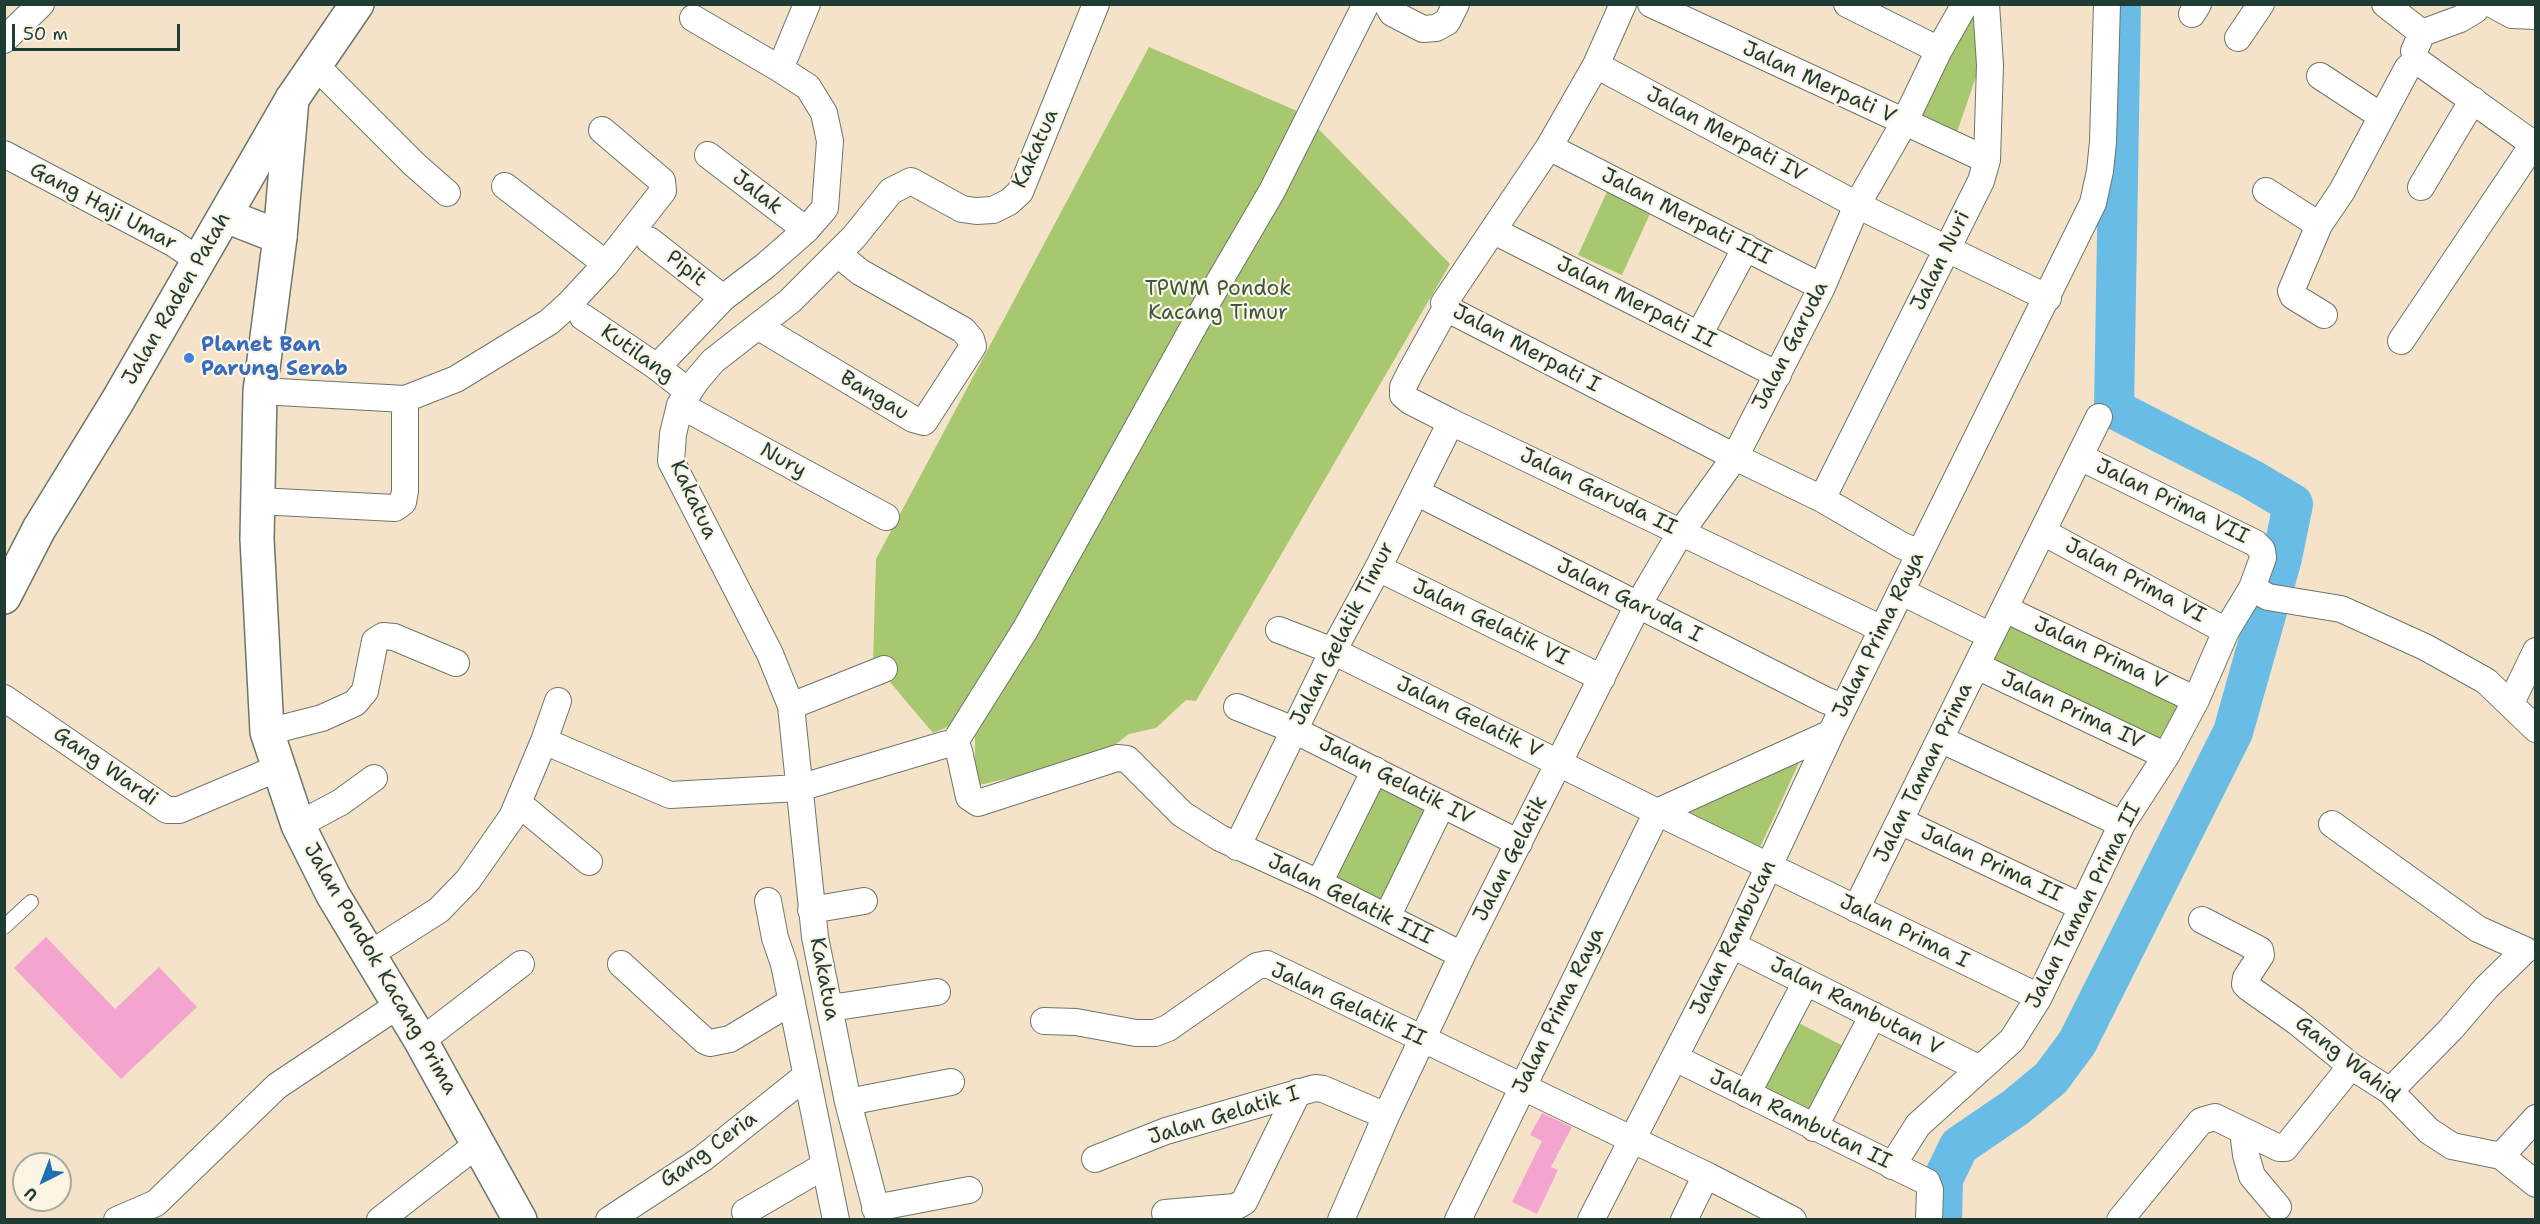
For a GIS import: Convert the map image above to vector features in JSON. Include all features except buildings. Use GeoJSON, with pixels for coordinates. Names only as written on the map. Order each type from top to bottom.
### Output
{"type":"FeatureCollection","features":[{"type":"Feature","properties":{"kind":"street"},"geometry":{"type":"LineString","coordinates":[[4,40],[41,4]]}},
{"type":"Feature","properties":{"kind":"street","name":"Jalan Raden Patah"},"geometry":{"type":"LineString","coordinates":[[4,597],[39,529],[200,261],[292,99],[357,4]]}},
{"type":"Feature","properties":{"kind":"street"},"geometry":{"type":"LineString","coordinates":[[780,69],[807,4]]}},
{"type":"Feature","properties":{"kind":"street","name":"Kakatua"},"geometry":{"type":"LineString","coordinates":[[877,1214],[848,1102],[812,910],[791,706],[770,654],[671,461],[676,385],[713,361],[790,301],[839,229],[903,183],[911,181],[918,184],[962,209],[993,210],[1009,202],[1020,192],[1096,4]]}},
{"type":"Feature","properties":{"kind":"street"},"geometry":{"type":"LineString","coordinates":[[544,741],[669,795],[799,788],[947,744],[953,745],[1025,630],[1209,299],[1272,191],[1366,4]]}},
{"type":"Feature","properties":{"kind":"street"},"geometry":{"type":"LineString","coordinates":[[1387,4],[1392,13],[1423,29],[1436,28],[1447,22],[1456,4]]}},
{"type":"Feature","properties":{"kind":"street","name":"Jalan Merpati I"},"geometry":{"type":"LineString","coordinates":[[1623,4],[1596,65],[1549,147],[1444,303],[1446,308],[1735,457],[1822,499],[1919,553]]}},
{"type":"Feature","properties":{"kind":"street","name":"Jalan Merpati V"},"geometry":{"type":"LineString","coordinates":[[1651,4],[1986,160]]}},
{"type":"Feature","properties":{"kind":"street"},"geometry":{"type":"LineString","coordinates":[[1847,4],[1939,50]]}},
{"type":"Feature","properties":{"kind":"street","name":"Jalan Garuda"},"geometry":{"type":"LineString","coordinates":[[1602,678],[1638,605],[1681,532],[1735,457],[1822,287],[1857,205],[1904,123],[1939,50],[1965,4]]}},
{"type":"Feature","properties":{"kind":"street","name":"Jalan Nuri"},"geometry":{"type":"LineString","coordinates":[[1822,499],[1980,181],[1986,160],[1990,65],[1986,4]]}},
{"type":"Feature","properties":{"kind":"street","name":"Jalan Prima Raya"},"geometry":{"type":"LineString","coordinates":[[1458,1220],[1657,812],[1831,733],[2093,203],[2100,171],[2107,4]]}},
{"type":"Feature","properties":{"kind":"street"},"geometry":{"type":"LineString","coordinates":[[2238,38],[2261,4]]}},
{"type":"Feature","properties":{"kind":"street"},"geometry":{"type":"LineString","coordinates":[[2385,4],[2422,33]]}},
{"type":"Feature","properties":{"kind":"street"},"geometry":{"type":"LineString","coordinates":[[2401,341],[2534,146],[2416,60],[2414,51],[2422,33],[2460,19],[2480,4]]}},
{"type":"Feature","properties":{"kind":"street"},"geometry":{"type":"LineString","coordinates":[[2492,4],[2512,15],[2535,16]]}},
{"type":"Feature","properties":{"kind":"street"},"geometry":{"type":"LineString","coordinates":[[676,385],[723,298],[765,266],[806,230],[839,229],[830,141],[824,113],[808,87],[693,18]]}},
{"type":"Feature","properties":{"kind":"street"},"geometry":{"type":"LineString","coordinates":[[2324,315],[2291,293],[2319,225],[2342,191],[2407,69],[2416,60]]}},
{"type":"Feature","properties":{"kind":"street"},"geometry":{"type":"LineString","coordinates":[[315,65],[447,193]]}},
{"type":"Feature","properties":{"kind":"street","name":"Jalan Merpati IV"},"geometry":{"type":"LineString","coordinates":[[1596,65],[1857,205],[2048,298]]}},
{"type":"Feature","properties":{"kind":"street"},"geometry":{"type":"LineString","coordinates":[[2320,76],[2381,116]]}},
{"type":"Feature","properties":{"kind":"street","name":"Jalan Pondok Kacang Prima"},"geometry":{"type":"LineString","coordinates":[[292,99],[280,237],[260,391],[257,539],[267,732],[298,825],[333,896],[421,1041],[520,1220]]}},
{"type":"Feature","properties":{"kind":"street"},"geometry":{"type":"LineString","coordinates":[[2421,187],[2473,100]]}},
{"type":"Feature","properties":{"kind":"street"},"geometry":{"type":"LineString","coordinates":[[260,391],[405,399],[456,379],[549,322],[606,264],[663,190],[662,181],[602,130]]}},
{"type":"Feature","properties":{"kind":"street","name":"Jalan Merpati III"},"geometry":{"type":"LineString","coordinates":[[1549,147],[1822,287]]}},
{"type":"Feature","properties":{"kind":"street","name":"Gang Haji Umar"},"geometry":{"type":"LineString","coordinates":[[4,154],[173,243],[200,261]]}},
{"type":"Feature","properties":{"kind":"street","name":"Jalak"},"geometry":{"type":"LineString","coordinates":[[708,155],[806,230]]}},
{"type":"Feature","properties":{"kind":"street"},"geometry":{"type":"LineString","coordinates":[[505,186],[606,264]]}},
{"type":"Feature","properties":{"kind":"street"},"geometry":{"type":"LineString","coordinates":[[2266,191],[2319,225]]}},
{"type":"Feature","properties":{"kind":"street"},"geometry":{"type":"LineString","coordinates":[[226,216],[280,237]]}},
{"type":"Feature","properties":{"kind":"street","name":"Bangau"},"geometry":{"type":"LineString","coordinates":[[759,327],[913,419],[924,422],[970,351],[973,345],[971,339],[963,330],[860,272],[839,229]]}},
{"type":"Feature","properties":{"kind":"street","name":"Jalan Merpati II"},"geometry":{"type":"LineString","coordinates":[[1494,231],[1778,375]]}},
{"type":"Feature","properties":{"kind":"street","name":"Pipit"},"geometry":{"type":"LineString","coordinates":[[650,240],[723,298]]}},
{"type":"Feature","properties":{"kind":"street"},"geometry":{"type":"LineString","coordinates":[[1699,335],[1746,248]]}},
{"type":"Feature","properties":{"kind":"street","name":"Jalan Garuda II"},"geometry":{"type":"LineString","coordinates":[[1446,308],[1403,387],[1403,395],[1410,401],[1882,629]]}},
{"type":"Feature","properties":{"kind":"street","name":"Kutilang"},"geometry":{"type":"LineString","coordinates":[[583,317],[676,385]]}},
{"type":"Feature","properties":{"kind":"street","name":"Nury"},"geometry":{"type":"LineString","coordinates":[[676,385],[886,517]]}},
{"type":"Feature","properties":{"kind":"street"},"geometry":{"type":"LineString","coordinates":[[258,501],[395,508],[403,502],[405,491],[405,399]]}},
{"type":"Feature","properties":{"kind":"street","name":"Jalan Taman Prima"},"geometry":{"type":"LineString","coordinates":[[1856,909],[2099,417]]}},
{"type":"Feature","properties":{"kind":"street","name":"Jalan Gelatik Timur"},"geometry":{"type":"LineString","coordinates":[[1237,847],[1333,651],[1378,568],[1451,422]]}},
{"type":"Feature","properties":{"kind":"street","name":"Jalan Prima VII"},"geometry":{"type":"LineString","coordinates":[[2080,457],[2255,543],[2262,550]]}},
{"type":"Feature","properties":{"kind":"street","name":"Jalan Garuda I"},"geometry":{"type":"LineString","coordinates":[[1416,492],[1825,700],[1844,707]]}},
{"type":"Feature","properties":{"kind":"street","name":"Jalan Prima VI"},"geometry":{"type":"LineString","coordinates":[[2043,532],[2226,631]]}},
{"type":"Feature","properties":{"kind":"street","name":"Jalan Taman Prima II"},"geometry":{"type":"LineString","coordinates":[[1892,1166],[1918,1125],[2012,1040],[2039,998],[2122,824],[2166,756],[2196,700],[2226,631],[2269,594],[2262,550]]}},
{"type":"Feature","properties":{"kind":"street","name":"Jalan Gelatik VI"},"geometry":{"type":"LineString","coordinates":[[1378,568],[1602,678]]}},
{"type":"Feature","properties":{"kind":"street"},"geometry":{"type":"LineString","coordinates":[[1902,592],[1991,636]]}},
{"type":"Feature","properties":{"kind":"street"},"geometry":{"type":"LineString","coordinates":[[2269,594],[2341,609],[2425,647],[2486,681],[2535,729]]}},
{"type":"Feature","properties":{"kind":"street","name":"Jalan Prima V"},"geometry":{"type":"LineString","coordinates":[[2005,609],[2196,700]]}},
{"type":"Feature","properties":{"kind":"street","name":"Jalan Gelatik V"},"geometry":{"type":"LineString","coordinates":[[1279,630],[1333,651],[1769,867]]}},
{"type":"Feature","properties":{"kind":"street"},"geometry":{"type":"LineString","coordinates":[[267,732],[322,718],[355,703],[365,691],[375,641],[383,636],[394,637],[456,663]]}},
{"type":"Feature","properties":{"kind":"street"},"geometry":{"type":"LineString","coordinates":[[2511,703],[2535,651]]}},
{"type":"Feature","properties":{"kind":"street","name":"Jalan Prima IV"},"geometry":{"type":"LineString","coordinates":[[1977,666],[2166,756]]}},
{"type":"Feature","properties":{"kind":"street"},"geometry":{"type":"LineString","coordinates":[[791,706],[884,669]]}},
{"type":"Feature","properties":{"kind":"street","name":"Jalan Gelatik"},"geometry":{"type":"LineString","coordinates":[[1341,1220],[1386,1116],[1424,1041],[1462,955],[1602,678]]}},
{"type":"Feature","properties":{"kind":"street","name":"Gang Wardi"},"geometry":{"type":"LineString","coordinates":[[4,698],[167,810],[179,810],[278,768]]}},
{"type":"Feature","properties":{"kind":"street"},"geometry":{"type":"LineString","coordinates":[[370,954],[439,910],[468,880],[512,818],[558,701]]}},
{"type":"Feature","properties":{"kind":"street","name":"Jalan Gelatik IV"},"geometry":{"type":"LineString","coordinates":[[1237,707],[1294,730],[1519,843]]}},
{"type":"Feature","properties":{"kind":"street","name":"Jalan Rambutan"},"geometry":{"type":"LineString","coordinates":[[1591,1220],[1732,945],[1831,733]]}},
{"type":"Feature","properties":{"kind":"street"},"geometry":{"type":"LineString","coordinates":[[1940,739],[2122,824]]}},
{"type":"Feature","properties":{"kind":"street","name":"Jalan Gelatik III"},"geometry":{"type":"LineString","coordinates":[[953,745],[959,751],[969,797],[978,804],[1117,758],[1127,759],[1182,814],[1237,847],[1319,883],[1462,955]]}},
{"type":"Feature","properties":{"kind":"street"},"geometry":{"type":"LineString","coordinates":[[1319,883],[1375,770]]}},
{"type":"Feature","properties":{"kind":"street"},"geometry":{"type":"LineString","coordinates":[[298,825],[341,802],[374,778]]}},
{"type":"Feature","properties":{"kind":"street"},"geometry":{"type":"LineString","coordinates":[[518,803],[589,862]]}},
{"type":"Feature","properties":{"kind":"street"},"geometry":{"type":"LineString","coordinates":[[1387,917],[1442,804]]}},
{"type":"Feature","properties":{"kind":"street","name":"Jalan Prima II"},"geometry":{"type":"LineString","coordinates":[[1900,821],[2082,907]]}},
{"type":"Feature","properties":{"kind":"street"},"geometry":{"type":"LineString","coordinates":[[2332,824],[2478,929],[2530,944],[2390,1091]]}},
{"type":"Feature","properties":{"kind":"street","name":"Jalan Prima I"},"geometry":{"type":"LineString","coordinates":[[1769,867],[2039,998]]}},
{"type":"Feature","properties":{"kind":"street"},"geometry":{"type":"LineString","coordinates":[[768,901],[836,1220]]}},
{"type":"Feature","properties":{"kind":"street"},"geometry":{"type":"LineString","coordinates":[[812,910],[864,901]]}},
{"type":"Feature","properties":{"kind":"street","name":"Gang Wahid"},"geometry":{"type":"LineString","coordinates":[[2202,920],[2260,950],[2261,955],[2246,978],[2245,984],[2249,988],[2297,1022],[2350,1066],[2390,1091],[2429,1131],[2452,1146],[2501,1156],[2535,1184]]}},
{"type":"Feature","properties":{"kind":"street","name":"Jalan Rambutan V"},"geometry":{"type":"LineString","coordinates":[[1732,945],[1980,1069]]}},
{"type":"Feature","properties":{"kind":"street"},"geometry":{"type":"LineString","coordinates":[[421,1041],[521,964]]}},
{"type":"Feature","properties":{"kind":"street"},"geometry":{"type":"LineString","coordinates":[[621,964],[705,1041],[710,1043],[730,1039],[791,1002]]}},
{"type":"Feature","properties":{"kind":"street","name":"Jalan Gelatik II"},"geometry":{"type":"LineString","coordinates":[[1044,1021],[1155,1033],[1168,1028],[1257,966],[1267,964],[1706,1175],[1792,1220]]}},
{"type":"Feature","properties":{"kind":"street"},"geometry":{"type":"LineString","coordinates":[[1747,1094],[1806,982]]}},
{"type":"Feature","properties":{"kind":"street"},"geometry":{"type":"LineString","coordinates":[[830,1008],[937,992]]}},
{"type":"Feature","properties":{"kind":"street"},"geometry":{"type":"LineString","coordinates":[[117,1220],[156,1203],[277,1086],[399,1004]]}},
{"type":"Feature","properties":{"kind":"street"},"geometry":{"type":"LineString","coordinates":[[1814,1128],[1873,1015]]}},
{"type":"Feature","properties":{"kind":"street","name":"Jalan Rambutan II"},"geometry":{"type":"LineString","coordinates":[[1675,1058],[1927,1182],[1930,1190],[1929,1220]]}},
{"type":"Feature","properties":{"kind":"street"},"geometry":{"type":"LineString","coordinates":[[2120,1220],[2202,1121],[2216,1117],[2279,1148],[2285,1148],[2350,1066]]}},
{"type":"Feature","properties":{"kind":"street","name":"Gang Ceria"},"geometry":{"type":"LineString","coordinates":[[609,1220],[702,1159],[806,1076]]}},
{"type":"Feature","properties":{"kind":"street"},"geometry":{"type":"LineString","coordinates":[[848,1102],[951,1082]]}},
{"type":"Feature","properties":{"kind":"street","name":"Jalan Gelatik I"},"geometry":{"type":"LineString","coordinates":[[1095,1159],[1166,1131],[1299,1092],[1323,1089],[1386,1116]]}},
{"type":"Feature","properties":{"kind":"street"},"geometry":{"type":"LineString","coordinates":[[1165,1213],[1235,1207],[1244,1202],[1299,1092]]}},
{"type":"Feature","properties":{"kind":"street"},"geometry":{"type":"LineString","coordinates":[[2501,1156],[2535,1118]]}},
{"type":"Feature","properties":{"kind":"street"},"geometry":{"type":"LineString","coordinates":[[2243,1131],[2252,1176],[2278,1207]]}},
{"type":"Feature","properties":{"kind":"street"},"geometry":{"type":"LineString","coordinates":[[380,1220],[479,1143]]}},
{"type":"Feature","properties":{"kind":"street"},"geometry":{"type":"LineString","coordinates":[[745,1212],[824,1166]]}},
{"type":"Feature","properties":{"kind":"street"},"geometry":{"type":"LineString","coordinates":[[1684,1220],[1706,1175]]}},
{"type":"Feature","properties":{"kind":"street"},"geometry":{"type":"LineString","coordinates":[[877,1214],[969,1190]]}},
{"type":"Feature","properties":{"kind":"lane"},"geometry":{"type":"LineString","coordinates":[[4,927],[31,902]]}},
{"type":"Feature","properties":{"kind":"green space"},"geometry":{"type":"Polygon","coordinates":[[[1976,5],[1979,68],[1957,132],[1916,113],[1976,5]]]}},
{"type":"Feature","properties":{"kind":"green space","name":"TPWM Pondok Kacang Timur"},"geometry":{"type":"Polygon","coordinates":[[[1149,47],[1304,114],[1450,264],[1196,701],[1186,700],[1156,728],[1129,734],[1099,757],[975,786],[975,734],[961,721],[933,733],[873,662],[876,559],[1149,47]]]}},
{"type":"Feature","properties":{"kind":"green space"},"geometry":{"type":"Polygon","coordinates":[[[1610,185],[1654,205],[1622,275],[1578,255],[1610,185]]]}},
{"type":"Feature","properties":{"kind":"green space"},"geometry":{"type":"Polygon","coordinates":[[[2008,616],[2188,704],[2164,748],[1985,663],[2008,616]]]}},
{"type":"Feature","properties":{"kind":"green space"},"geometry":{"type":"Polygon","coordinates":[[[1808,743],[1757,854],[1668,811],[1808,743]]]}},
{"type":"Feature","properties":{"kind":"green space"},"geometry":{"type":"Polygon","coordinates":[[[1378,779],[1432,806],[1382,905],[1331,879],[1378,779]]]}},
{"type":"Feature","properties":{"kind":"green space"},"geometry":{"type":"Polygon","coordinates":[[[1795,1021],[1845,1047],[1814,1111],[1763,1087],[1795,1021]]]}},
{"type":"Feature","properties":{"kind":"waterway"},"geometry":{"type":"LineString","coordinates":[[1942,1220],[1943,1179],[1959,1146],[2016,1107],[2051,1078],[2077,1043],[2233,732],[2282,558],[2293,504],[2251,479],[2114,409],[2121,4]]}},
{"type":"Feature","properties":{"kind":"place","name":"Planet Ban Parung Serab"},"geometry":{"type":"Point","coordinates":[189,358]}}]}
